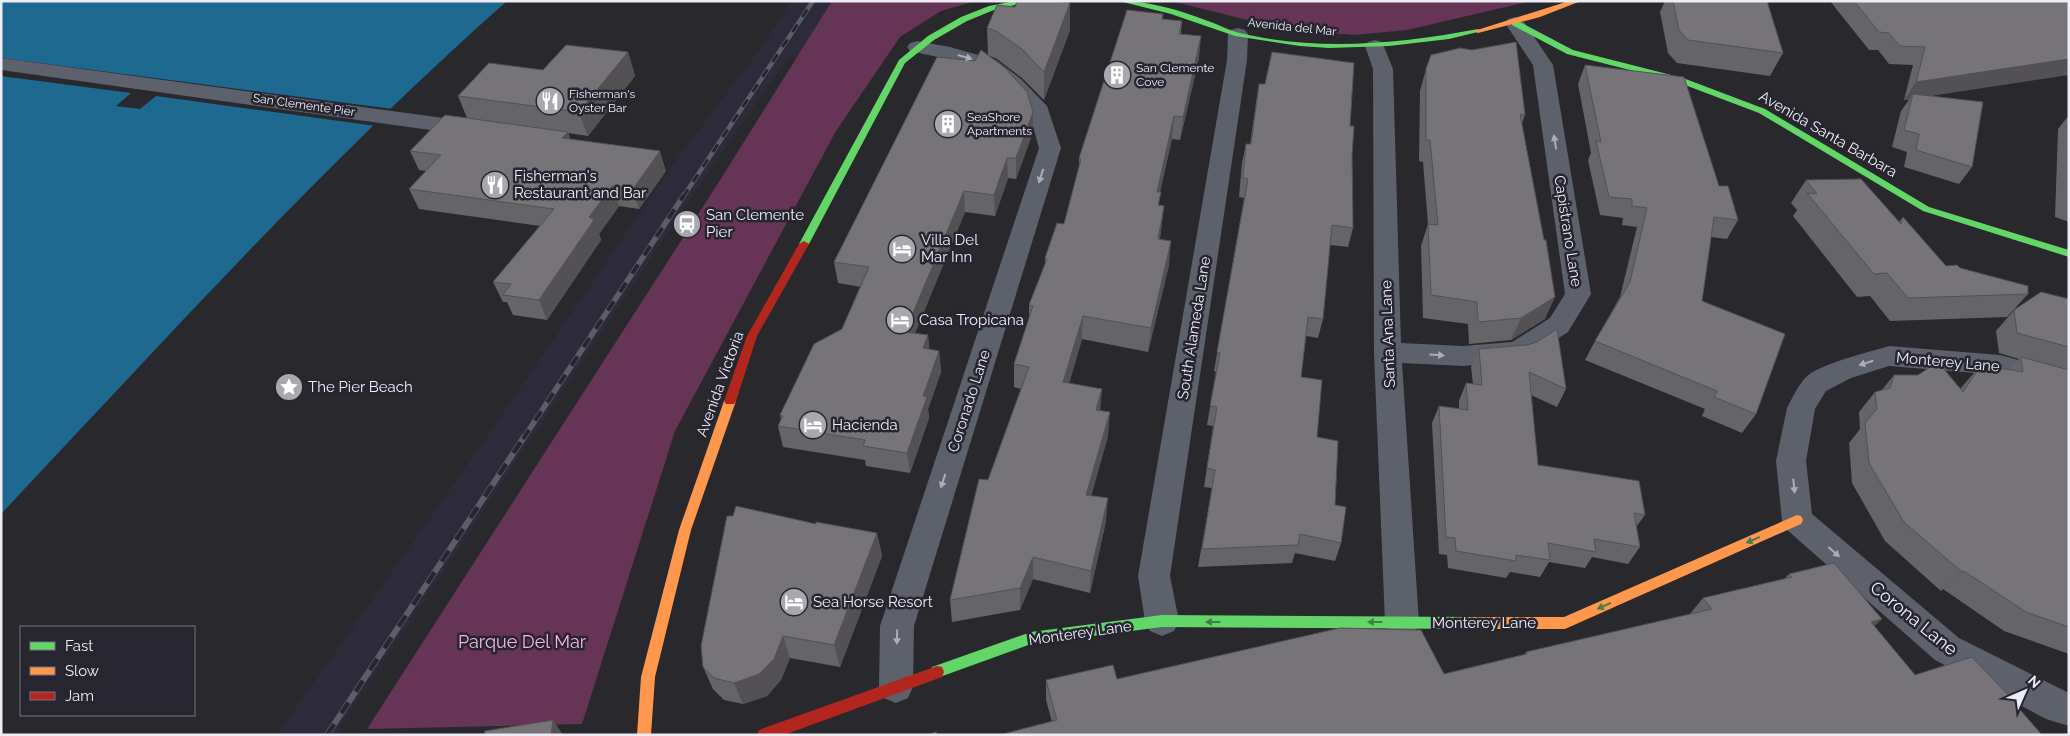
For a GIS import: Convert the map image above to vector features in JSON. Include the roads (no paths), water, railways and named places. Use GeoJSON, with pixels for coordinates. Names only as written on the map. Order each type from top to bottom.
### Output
{"type":"FeatureCollection","features":[{"type":"Feature","properties":{"kind":"main road"},"geometry":{"type":"LineString","coordinates":[[917,47],[946,27],[988,9],[1028,1]]}},
{"type":"Feature","properties":{"kind":"main road","name":"Avenida del Mar"},"geometry":{"type":"LineString","coordinates":[[1123,1],[1164,10],[1238,34],[1322,46],[1375,46],[1455,36],[1514,23],[1577,1]]}},
{"type":"Feature","properties":{"kind":"main road","name":"Avenida Santa Barbara"},"geometry":{"type":"LineString","coordinates":[[1514,23],[1570,52],[1680,80],[1762,110],[1926,210],[2069,254]]}},
{"type":"Feature","properties":{"kind":"main road","name":"Avenida Victoria"},"geometry":{"type":"LineString","coordinates":[[644,735],[648,678],[684,530],[752,336],[820,215],[902,62],[917,47]]}},
{"type":"Feature","properties":{"kind":"main road","name":"Monterey Lane"},"geometry":{"type":"LineString","coordinates":[[764,735],[1030,638],[1162,622],[1565,623],[1797,520]]}},
{"type":"Feature","properties":{"kind":"street","name":"Capistrano Lane"},"geometry":{"type":"LineString","coordinates":[[1388,352],[1464,356],[1518,351],[1560,326],[1578,294],[1543,65],[1514,23]]}},
{"type":"Feature","properties":{"kind":"street","name":"South Alameda Lane"},"geometry":{"type":"LineString","coordinates":[[1162,622],[1154,576],[1235,69],[1238,34]]}},
{"type":"Feature","properties":{"kind":"street","name":"Santa Ana Lane"},"geometry":{"type":"LineString","coordinates":[[1375,46],[1383,68],[1388,352],[1402,622]]}},
{"type":"Feature","properties":{"kind":"street","name":"Coronado Lane"},"geometry":{"type":"LineString","coordinates":[[896,687],[897,626],[1050,148],[1039,111],[1014,83],[989,64],[950,53],[917,47]]}},
{"type":"Feature","properties":{"kind":"street","name":"San Clemente Pier"},"geometry":{"type":"LineString","coordinates":[[1,64],[493,131]]}},
{"type":"Feature","properties":{"kind":"street","name":"Monterey Lane"},"geometry":{"type":"LineString","coordinates":[[1797,520],[1791,461],[1800,408],[1816,384],[1842,371],[1889,356],[2000,365],[2069,384]]}},
{"type":"Feature","properties":{"kind":"street","name":"Corona Lane"},"geometry":{"type":"LineString","coordinates":[[1797,520],[1948,649],[2058,707],[2069,710]]}},
{"type":"Feature","properties":{"kind":"water"},"geometry":{"type":"Polygon","coordinates":[[[1,1],[507,1],[440,62],[311,187],[1,514],[1,1]]]}},
{"type":"Feature","properties":{"kind":"railway"},"geometry":{"type":"LineString","coordinates":[[683,197],[813,1]]}},
{"type":"Feature","properties":{"kind":"railway"},"geometry":{"type":"LineString","coordinates":[[523,439],[684,195]]}},
{"type":"Feature","properties":{"kind":"railway"},"geometry":{"type":"LineString","coordinates":[[327,735],[524,437]]}},
{"type":"Feature","properties":{"kind":"place","name":"San Clemente Cove"},"geometry":{"type":"Point","coordinates":[1117,75]}},
{"type":"Feature","properties":{"kind":"place","name":"Fisherman's Oyster Bar"},"geometry":{"type":"Point","coordinates":[550,101]}},
{"type":"Feature","properties":{"kind":"place","name":"SeaShore Apartments"},"geometry":{"type":"Point","coordinates":[948,124]}},
{"type":"Feature","properties":{"kind":"place","name":"Fisherman's Restaurant and Bar"},"geometry":{"type":"Point","coordinates":[495,185]}},
{"type":"Feature","properties":{"kind":"place","name":"San Clemente Pier"},"geometry":{"type":"Point","coordinates":[687,224]}},
{"type":"Feature","properties":{"kind":"place","name":"Villa Del Mar Inn"},"geometry":{"type":"Point","coordinates":[902,249]}},
{"type":"Feature","properties":{"kind":"place","name":"Casa Tropicana"},"geometry":{"type":"Point","coordinates":[900,320]}},
{"type":"Feature","properties":{"kind":"place","name":"The Pier Beach"},"geometry":{"type":"Point","coordinates":[289,387]}},
{"type":"Feature","properties":{"kind":"place","name":"Hacienda"},"geometry":{"type":"Point","coordinates":[813,425]}},
{"type":"Feature","properties":{"kind":"place","name":"Sea Horse Resort"},"geometry":{"type":"Point","coordinates":[794,602]}},
{"type":"Feature","properties":{"kind":"park label","name":"Parque Del Mar"},"geometry":{"type":"Point","coordinates":[522,641]}}]}
